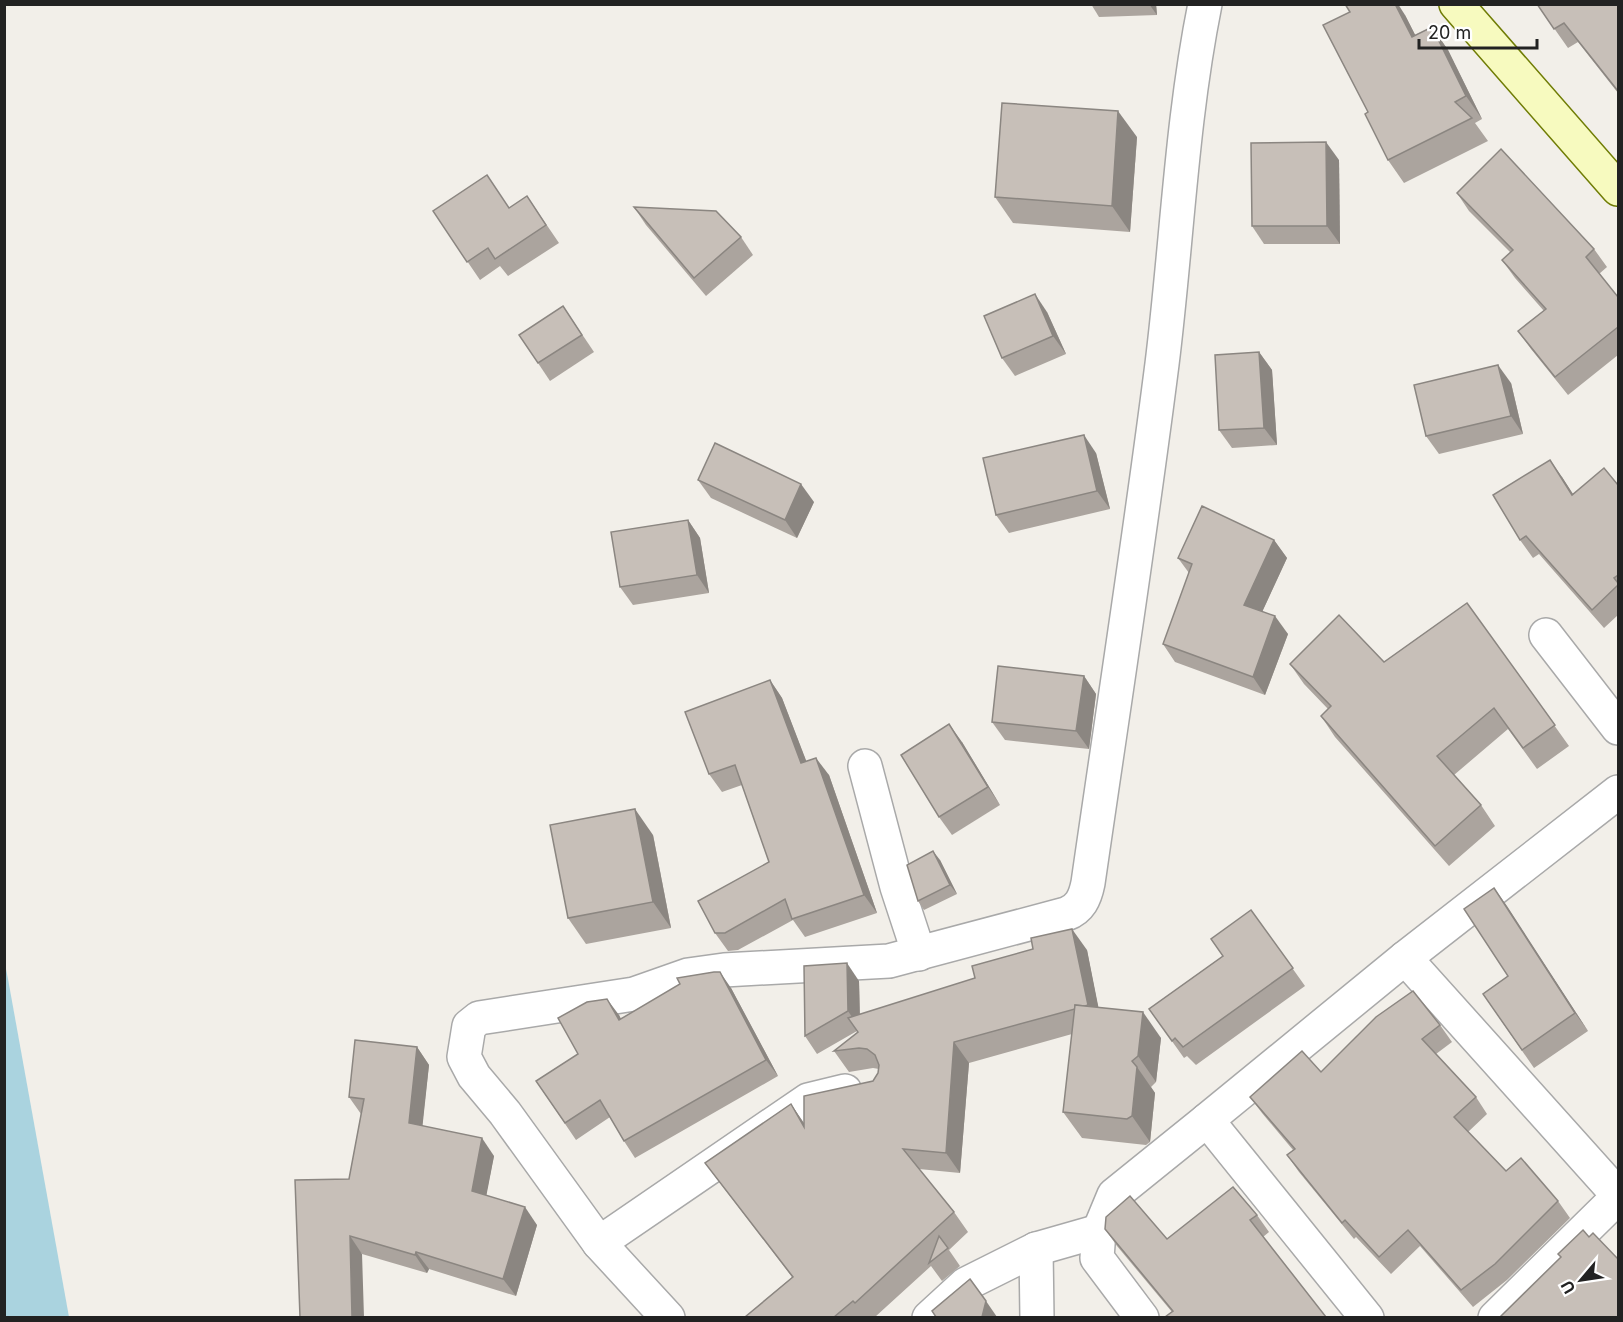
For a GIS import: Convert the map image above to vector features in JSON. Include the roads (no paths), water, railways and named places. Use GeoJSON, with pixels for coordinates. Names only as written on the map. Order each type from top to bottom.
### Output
{"type":"FeatureCollection","features":[{"type":"Feature","properties":{"kind":"main road"},"geometry":{"type":"LineString","coordinates":[[1456,4],[1618,189]]}},
{"type":"Feature","properties":{"kind":"street"},"geometry":{"type":"LineString","coordinates":[[668,1317],[599,1244],[505,1113],[474,1076],[464,1058],[469,1026],[479,1018],[634,994],[688,975],[724,970],[889,961],[1075,910],[1087,891],[1161,374],[1194,56],[1205,4]]}},
{"type":"Feature","properties":{"kind":"street"},"geometry":{"type":"LineString","coordinates":[[1546,635],[1618,728]]}},
{"type":"Feature","properties":{"kind":"street"},"geometry":{"type":"LineString","coordinates":[[865,766],[897,887],[919,954]]}},
{"type":"Feature","properties":{"kind":"street"},"geometry":{"type":"LineString","coordinates":[[1142,1317],[1097,1258],[1099,1232],[1113,1195],[1405,958],[1618,792]]}},
{"type":"Feature","properties":{"kind":"street"},"geometry":{"type":"LineString","coordinates":[[1405,958],[1618,1196],[1495,1317]]}},
{"type":"Feature","properties":{"kind":"street"},"geometry":{"type":"LineString","coordinates":[[599,1244],[808,1100],[840,1092],[875,1088]]}},
{"type":"Feature","properties":{"kind":"street"},"geometry":{"type":"LineString","coordinates":[[1207,1120],[1367,1317]]}},
{"type":"Feature","properties":{"kind":"street"},"geometry":{"type":"LineString","coordinates":[[928,1317],[966,1284],[1036,1249],[1099,1232]]}},
{"type":"Feature","properties":{"kind":"street"},"geometry":{"type":"LineString","coordinates":[[1036,1249],[1037,1317]]}},
{"type":"Feature","properties":{"kind":"water"},"geometry":{"type":"Polygon","coordinates":[[[5,964],[8,979],[69,1317],[5,1317],[5,964]]]}}]}
